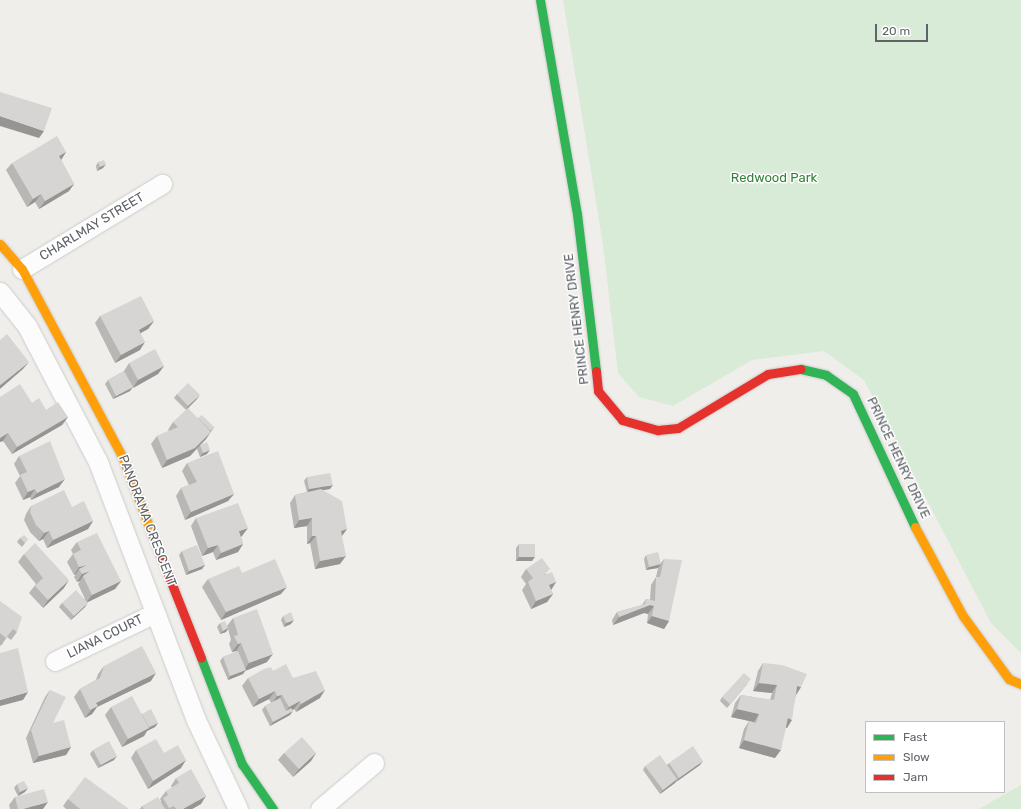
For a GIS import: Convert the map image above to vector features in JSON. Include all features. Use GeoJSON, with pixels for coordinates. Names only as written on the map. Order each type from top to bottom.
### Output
{"type":"FeatureCollection","features":[{"type":"Feature","properties":{"kind":"street","name":"PRINCE HENRY DRIVE"},"geometry":{"type":"LineString","coordinates":[[540,0],[577,214],[598,390],[622,420],[658,430],[678,428],[768,374],[797,368],[826,375],[853,394],[916,528],[962,616],[1008,679],[1021,684]]}},
{"type":"Feature","properties":{"kind":"street","name":"CHARLMAY STREET"},"geometry":{"type":"LineString","coordinates":[[22,269],[162,184]]}},
{"type":"Feature","properties":{"kind":"street","name":"PANORAMA CRESCENT"},"geometry":{"type":"LineString","coordinates":[[0,244],[22,269],[122,456],[242,764],[273,809]]}},
{"type":"Feature","properties":{"kind":"street","name":"PANORAMA CRESCENT"},"geometry":{"type":"LineString","coordinates":[[0,292],[27,326],[98,462],[196,720],[238,809]]}},
{"type":"Feature","properties":{"kind":"street","name":"LIANA COURT"},"geometry":{"type":"LineString","coordinates":[[55,661],[155,613]]}},
{"type":"Feature","properties":{"kind":"street"},"geometry":{"type":"LineString","coordinates":[[320,809],[374,763]]}},
{"type":"Feature","properties":{"kind":"green space","name":"Redwood Park"},"geometry":{"type":"Polygon","coordinates":[[[563,0],[1021,0],[1021,653],[991,623],[864,380],[824,351],[752,360],[673,406],[639,397],[618,373],[603,245],[563,0]]]}},
{"type":"Feature","properties":{"kind":"green space"},"geometry":{"type":"Polygon","coordinates":[[[1021,785],[1021,809],[979,809],[996,799],[1021,785]]]}},
{"type":"Feature","properties":{"kind":"building"},"geometry":{"type":"Polygon","coordinates":[[[0,92],[52,108],[44,131],[0,116],[0,92]]]}},
{"type":"Feature","properties":{"kind":"building"},"geometry":{"type":"Polygon","coordinates":[[[57,136],[66,152],[59,156],[74,184],[45,201],[41,194],[33,199],[12,163],[57,136]]]}},
{"type":"Feature","properties":{"kind":"building"},"geometry":{"type":"Polygon","coordinates":[[[104,160],[106,164],[100,167],[98,162],[104,160]]]}},
{"type":"Feature","properties":{"kind":"building"},"geometry":{"type":"Polygon","coordinates":[[[141,296],[154,321],[139,330],[145,342],[121,355],[100,316],[141,296]]]}},
{"type":"Feature","properties":{"kind":"building"},"geometry":{"type":"Polygon","coordinates":[[[7,334],[29,362],[0,385],[0,340],[7,334]]]}},
{"type":"Feature","properties":{"kind":"building"},"geometry":{"type":"Polygon","coordinates":[[[155,349],[164,366],[138,380],[129,363],[155,349]]]}},
{"type":"Feature","properties":{"kind":"building"},"geometry":{"type":"Polygon","coordinates":[[[124,371],[133,387],[116,396],[108,380],[124,371]]]}},
{"type":"Feature","properties":{"kind":"building"},"geometry":{"type":"Polygon","coordinates":[[[188,383],[200,395],[188,406],[177,394],[188,383]]]}},
{"type":"Feature","properties":{"kind":"building"},"geometry":{"type":"Polygon","coordinates":[[[20,384],[32,403],[39,398],[46,410],[58,402],[68,417],[17,447],[8,433],[0,438],[0,397],[20,384]]]}},
{"type":"Feature","properties":{"kind":"building"},"geometry":{"type":"Polygon","coordinates":[[[188,408],[211,432],[195,448],[167,460],[157,436],[178,427],[173,422],[188,408]]]}},
{"type":"Feature","properties":{"kind":"building"},"geometry":{"type":"Polygon","coordinates":[[[202,415],[214,427],[211,431],[198,418],[202,415]]]}},
{"type":"Feature","properties":{"kind":"building"},"geometry":{"type":"Polygon","coordinates":[[[50,441],[65,479],[37,493],[35,489],[28,492],[20,475],[27,472],[19,456],[50,441]]]}},
{"type":"Feature","properties":{"kind":"building"},"geometry":{"type":"Polygon","coordinates":[[[207,442],[210,450],[203,453],[200,445],[207,442]]]}},
{"type":"Feature","properties":{"kind":"building"},"geometry":{"type":"Polygon","coordinates":[[[218,451],[234,494],[191,512],[181,488],[197,482],[187,463],[218,451]]]}},
{"type":"Feature","properties":{"kind":"building"},"geometry":{"type":"Polygon","coordinates":[[[330,473],[333,485],[309,489],[307,477],[330,473]]]}},
{"type":"Feature","properties":{"kind":"building"},"geometry":{"type":"Polygon","coordinates":[[[321,489],[342,501],[347,529],[341,531],[346,556],[320,561],[316,536],[312,536],[312,518],[299,520],[295,495],[321,489]]]}},
{"type":"Feature","properties":{"kind":"building"},"geometry":{"type":"Polygon","coordinates":[[[64,490],[72,507],[84,501],[93,521],[53,540],[49,531],[44,533],[36,525],[30,512],[31,506],[64,490]]]}},
{"type":"Feature","properties":{"kind":"building"},"geometry":{"type":"Polygon","coordinates":[[[238,503],[248,528],[239,531],[243,544],[221,553],[218,545],[208,548],[196,518],[238,503]]]}},
{"type":"Feature","properties":{"kind":"building"},"geometry":{"type":"Polygon","coordinates":[[[97,533],[121,581],[92,595],[83,576],[90,571],[82,574],[79,569],[87,565],[79,567],[73,554],[81,550],[77,542],[97,533]]]}},
{"type":"Feature","properties":{"kind":"building"},"geometry":{"type":"Polygon","coordinates":[[[24,535],[28,539],[25,543],[20,538],[24,535]]]}},
{"type":"Feature","properties":{"kind":"building"},"geometry":{"type":"Polygon","coordinates":[[[35,543],[69,580],[48,600],[35,586],[43,578],[24,554],[35,543]]]}},
{"type":"Feature","properties":{"kind":"building"},"geometry":{"type":"Polygon","coordinates":[[[519,544],[535,544],[535,557],[519,557],[519,544]]]}},
{"type":"Feature","properties":{"kind":"building"},"geometry":{"type":"Polygon","coordinates":[[[197,545],[205,565],[189,571],[182,551],[197,545]]]}},
{"type":"Feature","properties":{"kind":"building"},"geometry":{"type":"Polygon","coordinates":[[[658,552],[661,564],[649,567],[646,555],[658,552]]]}},
{"type":"Feature","properties":{"kind":"building"},"geometry":{"type":"Polygon","coordinates":[[[542,558],[550,569],[544,575],[552,572],[556,582],[549,585],[553,594],[536,601],[528,582],[533,578],[526,569],[542,558]]]}},
{"type":"Feature","properties":{"kind":"building"},"geometry":{"type":"Polygon","coordinates":[[[275,559],[287,587],[226,612],[208,579],[239,566],[242,573],[275,559]]]}},
{"type":"Feature","properties":{"kind":"building"},"geometry":{"type":"Polygon","coordinates":[[[664,559],[682,560],[669,621],[652,616],[654,606],[650,605],[619,617],[617,612],[645,604],[646,599],[655,601],[656,577],[660,577],[664,559]]]}},
{"type":"Feature","properties":{"kind":"building"},"geometry":{"type":"Polygon","coordinates":[[[76,590],[88,603],[74,616],[62,603],[76,590]]]}},
{"type":"Feature","properties":{"kind":"building"},"geometry":{"type":"Polygon","coordinates":[[[0,601],[22,617],[17,632],[13,629],[6,638],[0,633],[0,601]]]}},
{"type":"Feature","properties":{"kind":"building"},"geometry":{"type":"Polygon","coordinates":[[[257,609],[273,654],[249,663],[241,643],[238,644],[234,636],[238,635],[233,618],[257,609]]]}},
{"type":"Feature","properties":{"kind":"building"},"geometry":{"type":"Polygon","coordinates":[[[291,612],[294,620],[286,623],[283,616],[291,612]]]}},
{"type":"Feature","properties":{"kind":"building"},"geometry":{"type":"Polygon","coordinates":[[[225,621],[228,628],[223,631],[220,623],[225,621]]]}},
{"type":"Feature","properties":{"kind":"building"},"geometry":{"type":"Polygon","coordinates":[[[142,646],[156,673],[96,703],[98,706],[90,710],[80,689],[100,678],[104,666],[142,646]]]}},
{"type":"Feature","properties":{"kind":"building"},"geometry":{"type":"Polygon","coordinates":[[[18,648],[28,692],[0,700],[0,653],[18,648]]]}},
{"type":"Feature","properties":{"kind":"building"},"geometry":{"type":"Polygon","coordinates":[[[238,651],[246,670],[230,676],[223,657],[238,651]]]}},
{"type":"Feature","properties":{"kind":"building"},"geometry":{"type":"Polygon","coordinates":[[[763,663],[782,665],[807,674],[801,687],[797,686],[792,720],[788,718],[781,750],[744,740],[749,721],[756,723],[759,714],[737,709],[741,695],[774,700],[777,685],[759,683],[763,663]]]}},
{"type":"Feature","properties":{"kind":"building"},"geometry":{"type":"Polygon","coordinates":[[[286,664],[293,678],[316,671],[325,690],[301,704],[300,701],[289,707],[282,695],[277,696],[275,691],[259,699],[248,678],[264,669],[271,667],[273,671],[286,664]]]}},
{"type":"Feature","properties":{"kind":"building"},"geometry":{"type":"Polygon","coordinates":[[[744,673],[751,679],[730,704],[722,697],[744,673]]]}},
{"type":"Feature","properties":{"kind":"building"},"geometry":{"type":"Polygon","coordinates":[[[50,690],[66,697],[53,723],[64,720],[71,747],[39,756],[31,730],[50,690]]]}},
{"type":"Feature","properties":{"kind":"building"},"geometry":{"type":"Polygon","coordinates":[[[132,696],[149,728],[128,739],[111,707],[132,696]]]}},
{"type":"Feature","properties":{"kind":"building"},"geometry":{"type":"Polygon","coordinates":[[[280,698],[286,711],[291,708],[293,711],[273,722],[265,706],[280,698]]]}},
{"type":"Feature","properties":{"kind":"building"},"geometry":{"type":"Polygon","coordinates":[[[151,709],[158,723],[149,727],[142,714],[151,709]]]}},
{"type":"Feature","properties":{"kind":"building"},"geometry":{"type":"Polygon","coordinates":[[[302,737],[316,753],[299,769],[284,753],[302,737]]]}},
{"type":"Feature","properties":{"kind":"building"},"geometry":{"type":"Polygon","coordinates":[[[156,739],[164,753],[178,745],[186,760],[153,781],[136,750],[156,739]]]}},
{"type":"Feature","properties":{"kind":"building"},"geometry":{"type":"Polygon","coordinates":[[[109,741],[117,756],[101,765],[93,750],[109,741]]]}},
{"type":"Feature","properties":{"kind":"building"},"geometry":{"type":"Polygon","coordinates":[[[693,746],[703,761],[679,778],[669,763],[693,746]]]}},
{"type":"Feature","properties":{"kind":"building"},"geometry":{"type":"Polygon","coordinates":[[[660,755],[677,779],[663,790],[645,766],[660,755]]]}},
{"type":"Feature","properties":{"kind":"building"},"geometry":{"type":"Polygon","coordinates":[[[191,769],[206,796],[183,809],[176,809],[174,806],[169,808],[163,798],[168,795],[166,791],[179,783],[176,778],[191,769]]]}},
{"type":"Feature","properties":{"kind":"building"},"geometry":{"type":"Polygon","coordinates":[[[85,777],[129,809],[80,809],[68,799],[85,777]]]}},
{"type":"Feature","properties":{"kind":"building"},"geometry":{"type":"Polygon","coordinates":[[[24,781],[28,788],[20,792],[17,784],[24,781]]]}},
{"type":"Feature","properties":{"kind":"building"},"geometry":{"type":"Polygon","coordinates":[[[44,789],[48,802],[18,809],[15,797],[44,789]]]}},
{"type":"Feature","properties":{"kind":"building"},"geometry":{"type":"Polygon","coordinates":[[[158,797],[165,809],[144,809],[142,806],[158,797]]]}},
{"type":"Feature","properties":{"kind":"traffic: fast"},"geometry":{"type":"LineString","coordinates":[[540,0],[577,214],[596,371]]}},
{"type":"Feature","properties":{"kind":"traffic: fast"},"geometry":{"type":"LineString","coordinates":[[801,369],[826,375],[853,394],[915,527]]}},
{"type":"Feature","properties":{"kind":"traffic: fast"},"geometry":{"type":"LineString","coordinates":[[201,658],[242,764],[273,809]]}},
{"type":"Feature","properties":{"kind":"traffic: slow"},"geometry":{"type":"LineString","coordinates":[[0,244],[22,269],[122,456],[152,534]]}},
{"type":"Feature","properties":{"kind":"traffic: slow"},"geometry":{"type":"LineString","coordinates":[[915,527],[963,616],[1009,679],[1021,684]]}},
{"type":"Feature","properties":{"kind":"traffic: jam"},"geometry":{"type":"LineString","coordinates":[[596,371],[598,391],[622,420],[658,430],[678,428],[768,374],[801,369]]}},
{"type":"Feature","properties":{"kind":"traffic: jam"},"geometry":{"type":"LineString","coordinates":[[152,534],[201,658]]}}]}
